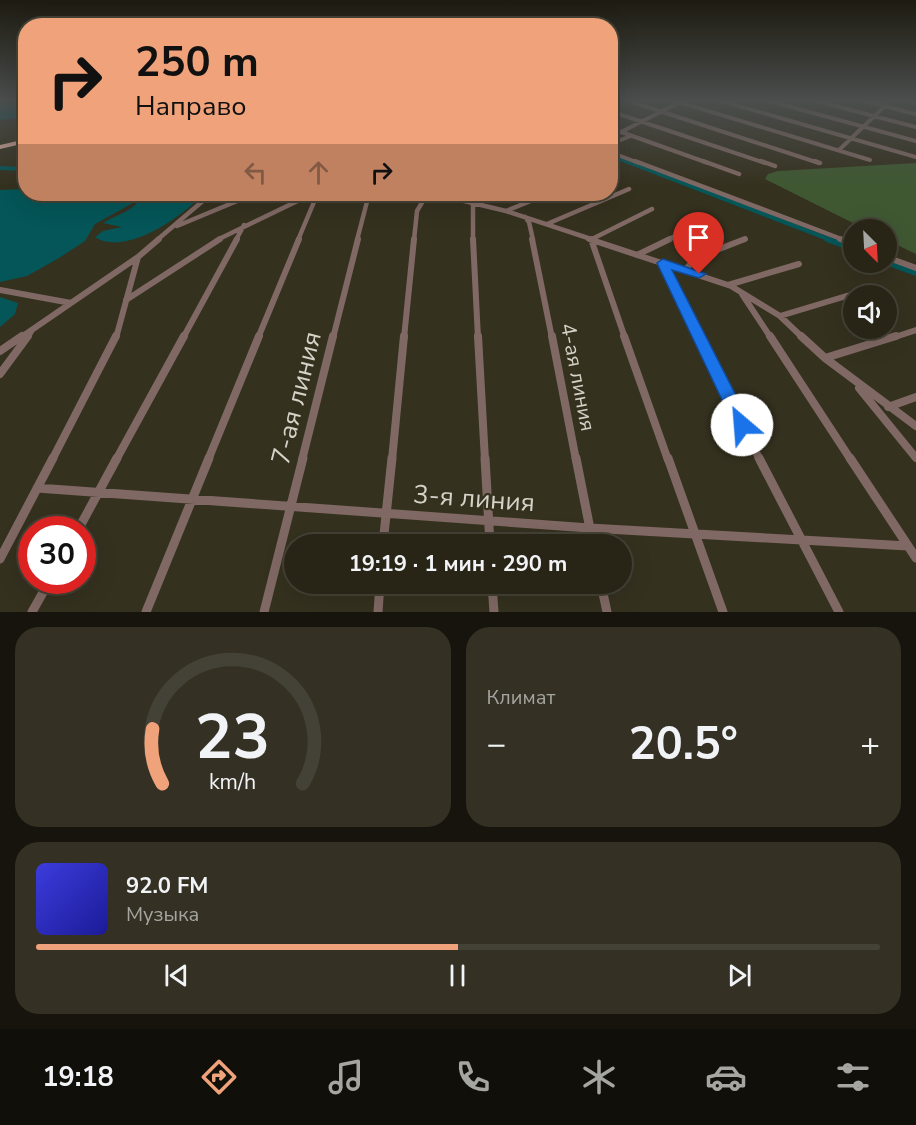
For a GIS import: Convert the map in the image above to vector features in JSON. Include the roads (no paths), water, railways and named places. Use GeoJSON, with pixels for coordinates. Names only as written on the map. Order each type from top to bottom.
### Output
{"type":"FeatureCollection","features":[{"type":"Feature","properties":{"kind":"highway"},"geometry":{"type":"LineString","coordinates":[[0,148],[18,144]]}},
{"type":"Feature","properties":{"kind":"street"},"geometry":{"type":"LineString","coordinates":[[621,132],[628,129]]}},
{"type":"Feature","properties":{"kind":"street"},"geometry":{"type":"LineString","coordinates":[[664,129],[775,166]]}},
{"type":"Feature","properties":{"kind":"street"},"geometry":{"type":"LineString","coordinates":[[713,129],[820,163]]}},
{"type":"Feature","properties":{"kind":"street"},"geometry":{"type":"LineString","coordinates":[[770,129],[870,160]]}},
{"type":"Feature","properties":{"kind":"street"},"geometry":{"type":"LineString","coordinates":[[819,129],[916,157]]}},
{"type":"Feature","properties":{"kind":"street"},"geometry":{"type":"LineString","coordinates":[[839,150],[862,129]]}},
{"type":"Feature","properties":{"kind":"street"},"geometry":{"type":"LineString","coordinates":[[870,129],[916,141]]}},
{"type":"Feature","properties":{"kind":"street"},"geometry":{"type":"LineString","coordinates":[[618,131],[739,174]]}},
{"type":"Feature","properties":{"kind":"street"},"geometry":{"type":"LineString","coordinates":[[618,141],[632,136]]}},
{"type":"Feature","properties":{"kind":"street"},"geometry":{"type":"LineString","coordinates":[[618,155],[843,240]]}},
{"type":"Feature","properties":{"kind":"street"},"geometry":{"type":"LineString","coordinates":[[618,194],[629,189]]}},
{"type":"Feature","properties":{"kind":"street"},"geometry":{"type":"LineString","coordinates":[[0,351],[138,257],[203,201]]}},
{"type":"Feature","properties":{"kind":"street"},"geometry":{"type":"LineString","coordinates":[[173,229],[238,201]]}},
{"type":"Feature","properties":{"kind":"street"},"geometry":{"type":"LineString","coordinates":[[125,300],[244,225],[297,201]]}},
{"type":"Feature","properties":{"kind":"street","name":"7-ая линия"},"geometry":{"type":"LineString","coordinates":[[264,612],[367,201]]}},
{"type":"Feature","properties":{"kind":"street"},"geometry":{"type":"LineString","coordinates":[[384,534],[417,211],[423,201]]}},
{"type":"Feature","properties":{"kind":"street"},"geometry":{"type":"LineString","coordinates":[[468,201],[547,224],[685,270],[740,291],[780,316],[825,358],[916,426]]}},
{"type":"Feature","properties":{"kind":"street"},"geometry":{"type":"LineString","coordinates":[[506,211],[531,201]]}},
{"type":"Feature","properties":{"kind":"street"},"geometry":{"type":"LineString","coordinates":[[547,224],[601,201]]}},
{"type":"Feature","properties":{"kind":"street"},"geometry":{"type":"LineString","coordinates":[[146,612],[314,202]]}},
{"type":"Feature","properties":{"kind":"street"},"geometry":{"type":"LineString","coordinates":[[473,202],[472,222],[489,534]]}},
{"type":"Feature","properties":{"kind":"street"},"geometry":{"type":"LineString","coordinates":[[590,240],[652,209]]}},
{"type":"Feature","properties":{"kind":"street","name":"4-ая линия"},"geometry":{"type":"LineString","coordinates":[[525,217],[529,222],[590,534]]}},
{"type":"Feature","properties":{"kind":"street"},"geometry":{"type":"LineString","coordinates":[[637,255],[706,221]]}},
{"type":"Feature","properties":{"kind":"street"},"geometry":{"type":"LineString","coordinates":[[86,516],[244,225]]}},
{"type":"Feature","properties":{"kind":"street"},"geometry":{"type":"LineString","coordinates":[[685,270],[696,258],[745,239]]}},
{"type":"Feature","properties":{"kind":"street"},"geometry":{"type":"LineString","coordinates":[[590,240],[723,612]]}},
{"type":"Feature","properties":{"kind":"street"},"geometry":{"type":"LineString","coordinates":[[0,559],[117,335],[138,257]]}},
{"type":"Feature","properties":{"kind":"street"},"geometry":{"type":"LineString","coordinates":[[897,261],[916,268]]}},
{"type":"Feature","properties":{"kind":"street"},"geometry":{"type":"LineString","coordinates":[[663,263],[712,367],[840,612]]}},
{"type":"Feature","properties":{"kind":"street"},"geometry":{"type":"LineString","coordinates":[[728,285],[799,264]]}},
{"type":"Feature","properties":{"kind":"street"},"geometry":{"type":"LineString","coordinates":[[0,290],[72,304]]}},
{"type":"Feature","properties":{"kind":"street"},"geometry":{"type":"LineString","coordinates":[[740,291],[916,558]]}},
{"type":"Feature","properties":{"kind":"street"},"geometry":{"type":"LineString","coordinates":[[780,316],[843,297]]}},
{"type":"Feature","properties":{"kind":"street"},"geometry":{"type":"LineString","coordinates":[[0,374],[32,329]]}},
{"type":"Feature","properties":{"kind":"street"},"geometry":{"type":"LineString","coordinates":[[825,358],[916,330]]}},
{"type":"Feature","properties":{"kind":"street"},"geometry":{"type":"LineString","coordinates":[[852,379],[916,458]]}},
{"type":"Feature","properties":{"kind":"street"},"geometry":{"type":"LineString","coordinates":[[888,407],[916,397]]}},
{"type":"Feature","properties":{"kind":"street","name":"3-я линия"},"geometry":{"type":"LineString","coordinates":[[38,488],[191,501],[386,512],[589,528],[908,546]]}},
{"type":"Feature","properties":{"kind":"street"},"geometry":{"type":"LineString","coordinates":[[33,612],[43,594]]}},
{"type":"Feature","properties":{"kind":"street"},"geometry":{"type":"LineString","coordinates":[[378,612],[379,594]]}},
{"type":"Feature","properties":{"kind":"street"},"geometry":{"type":"LineString","coordinates":[[493,594],[494,612]]}},
{"type":"Feature","properties":{"kind":"street"},"geometry":{"type":"LineString","coordinates":[[604,594],[608,612]]}},
{"type":"Feature","properties":{"kind":"water"},"geometry":{"type":"Polygon","coordinates":[[[18,189],[18,201],[134,201],[95,224],[85,241],[59,258],[27,276],[0,282],[0,190],[18,189]]]}},
{"type":"Feature","properties":{"kind":"water"},"geometry":{"type":"Polygon","coordinates":[[[138,201],[196,201],[168,223],[137,238],[122,242],[107,242],[95,237],[103,231],[122,227],[103,223],[138,201]]]}},
{"type":"Feature","properties":{"kind":"water"},"geometry":{"type":"Polygon","coordinates":[[[0,297],[18,303],[15,314],[0,327],[0,297]]]}},
{"type":"Feature","properties":{"kind":"waterway"},"geometry":{"type":"LineString","coordinates":[[618,158],[630,163]]}},
{"type":"Feature","properties":{"kind":"waterway"},"geometry":{"type":"LineString","coordinates":[[626,161],[831,240]]}},
{"type":"Feature","properties":{"kind":"waterway"},"geometry":{"type":"LineString","coordinates":[[0,168],[18,169]]}},
{"type":"Feature","properties":{"kind":"waterway"},"geometry":{"type":"LineString","coordinates":[[827,239],[843,245]]}},
{"type":"Feature","properties":{"kind":"waterway"},"geometry":{"type":"LineString","coordinates":[[897,266],[916,273]]}}]}
